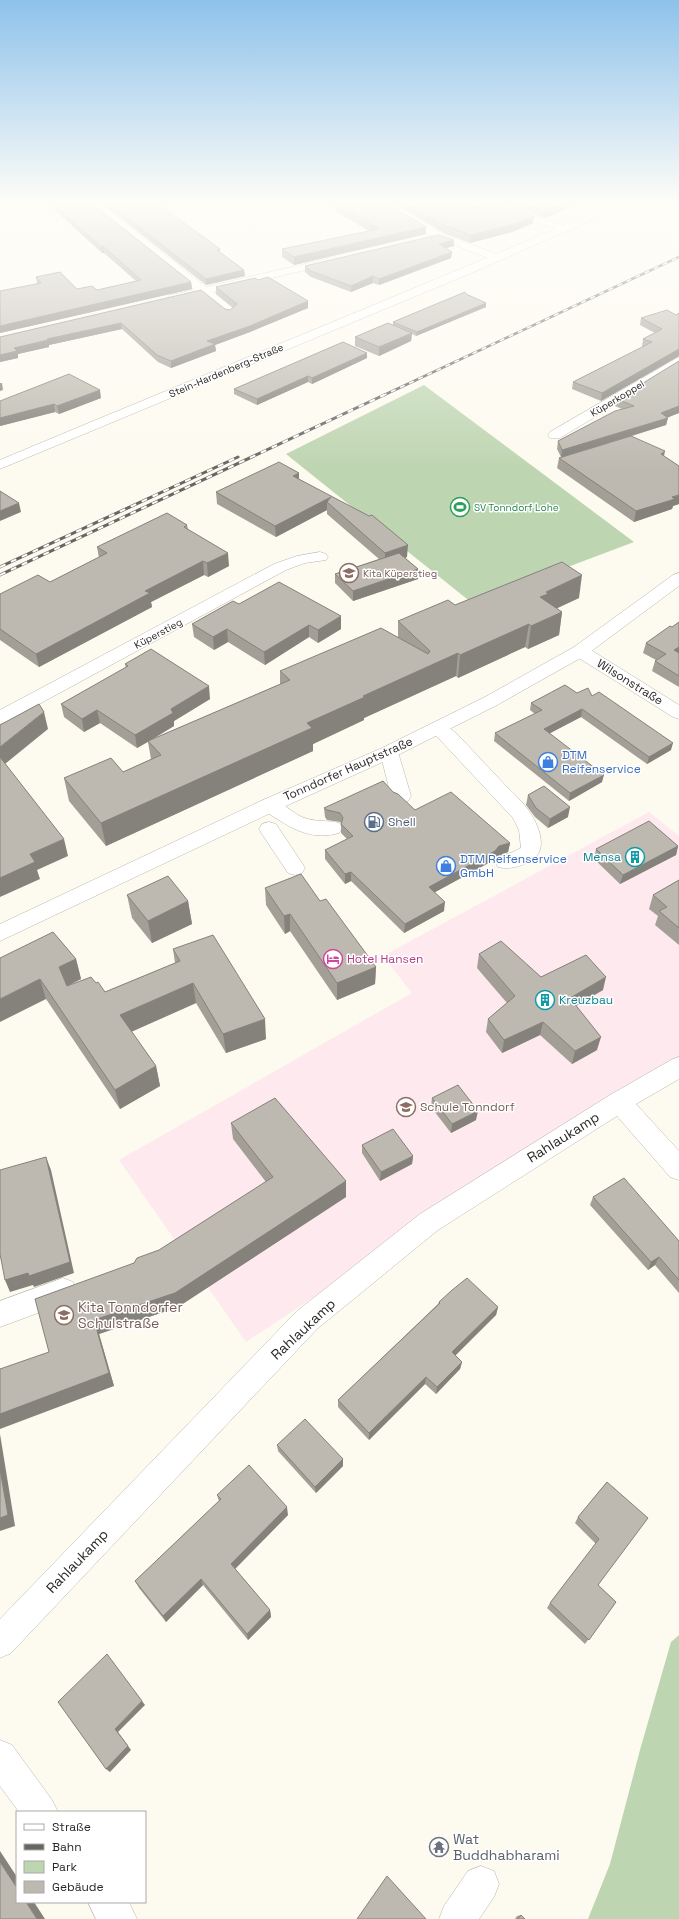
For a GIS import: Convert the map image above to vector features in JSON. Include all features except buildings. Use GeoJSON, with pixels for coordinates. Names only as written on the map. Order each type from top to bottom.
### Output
{"type":"FeatureCollection","features":[{"type":"Feature","properties":{"kind":"street"},"geometry":{"type":"LineString","coordinates":[[166,300],[204,291],[230,312]]}},
{"type":"Feature","properties":{"kind":"street","name":"Stein-Hardenberg-Straße"},"geometry":{"type":"LineString","coordinates":[[0,465],[418,291]]}},
{"type":"Feature","properties":{"kind":"street","name":"Küperkoppel"},"geometry":{"type":"LineString","coordinates":[[555,434],[679,361]]}},
{"type":"Feature","properties":{"kind":"street","name":"Küperstieg"},"geometry":{"type":"LineString","coordinates":[[0,718],[280,567],[303,559],[320,557]]}},
{"type":"Feature","properties":{"kind":"street","name":"Tonndorfer Hauptstraße"},"geometry":{"type":"LineString","coordinates":[[0,933],[270,805],[389,752],[438,728],[580,651],[679,578]]}},
{"type":"Feature","properties":{"kind":"street","name":"Wilsonstraße"},"geometry":{"type":"LineString","coordinates":[[580,651],[679,713]]}},
{"type":"Feature","properties":{"kind":"street"},"geometry":{"type":"LineString","coordinates":[[438,728],[451,739],[521,814],[528,830],[531,851],[520,858],[505,862]]}},
{"type":"Feature","properties":{"kind":"street"},"geometry":{"type":"LineString","coordinates":[[389,752],[401,796]]}},
{"type":"Feature","properties":{"kind":"street"},"geometry":{"type":"LineString","coordinates":[[270,805],[303,826],[332,828]]}},
{"type":"Feature","properties":{"kind":"street"},"geometry":{"type":"LineString","coordinates":[[268,829],[295,868]]}},
{"type":"Feature","properties":{"kind":"street","name":"Rahlaukamp"},"geometry":{"type":"LineString","coordinates":[[0,1642],[308,1320],[429,1222],[619,1102],[679,1067]]}},
{"type":"Feature","properties":{"kind":"street"},"geometry":{"type":"LineString","coordinates":[[619,1102],[679,1169]]}},
{"type":"Feature","properties":{"kind":"street"},"geometry":{"type":"LineString","coordinates":[[0,1314],[86,1282]]}},
{"type":"Feature","properties":{"kind":"street"},"geometry":{"type":"LineString","coordinates":[[0,1757],[39,1811]]}},
{"type":"Feature","properties":{"kind":"street"},"geometry":{"type":"LineString","coordinates":[[457,1919],[482,1884]]}},
{"type":"Feature","properties":{"kind":"street"},"geometry":{"type":"LineString","coordinates":[[107,1903],[119,1919]]}},
{"type":"Feature","properties":{"kind":"shaded area","name":"Schule Tonndorf"},"geometry":{"type":"Polygon","coordinates":[[[649,812],[679,836],[679,1055],[246,1342],[119,1160],[412,993],[383,956],[649,812]]]}},
{"type":"Feature","properties":{"kind":"green space","name":"SV Tonndorf Lohe"},"geometry":{"type":"Polygon","coordinates":[[[424,385],[634,542],[472,603],[286,454],[424,385]]]}},
{"type":"Feature","properties":{"kind":"green space"},"geometry":{"type":"Polygon","coordinates":[[[679,1635],[679,1919],[588,1919],[610,1864],[640,1750],[671,1642],[679,1635]]]}},
{"type":"Feature","properties":{"kind":"railway"},"geometry":{"type":"LineString","coordinates":[[382,396],[607,291]]}},
{"type":"Feature","properties":{"kind":"railway"},"geometry":{"type":"LineString","coordinates":[[0,575],[384,395]]}},
{"type":"Feature","properties":{"kind":"railway"},"geometry":{"type":"LineString","coordinates":[[0,567],[238,457]]}},
{"type":"Feature","properties":{"kind":"place","name":"SV Tonndorf Lohe"},"geometry":{"type":"Point","coordinates":[460,507]}},
{"type":"Feature","properties":{"kind":"place","name":"Kita Küperstieg"},"geometry":{"type":"Point","coordinates":[349,573]}},
{"type":"Feature","properties":{"kind":"place","name":"DTM Reifenservice"},"geometry":{"type":"Point","coordinates":[548,762]}},
{"type":"Feature","properties":{"kind":"place","name":"Shell"},"geometry":{"type":"Point","coordinates":[374,822]}},
{"type":"Feature","properties":{"kind":"place","name":"Mensa"},"geometry":{"type":"Point","coordinates":[635,857]}},
{"type":"Feature","properties":{"kind":"place","name":"DTM Reifenservice GmbH"},"geometry":{"type":"Point","coordinates":[446,866]}},
{"type":"Feature","properties":{"kind":"place","name":"Hotel Hansen"},"geometry":{"type":"Point","coordinates":[333,959]}},
{"type":"Feature","properties":{"kind":"place","name":"Kreuzbau"},"geometry":{"type":"Point","coordinates":[545,1000]}},
{"type":"Feature","properties":{"kind":"place","name":"Schule Tonndorf"},"geometry":{"type":"Point","coordinates":[406,1107]}},
{"type":"Feature","properties":{"kind":"place","name":"Kita Tonndorfer Schulstraße"},"geometry":{"type":"Point","coordinates":[64,1315]}},
{"type":"Feature","properties":{"kind":"place","name":"Wat Buddhabharami"},"geometry":{"type":"Point","coordinates":[439,1847]}}]}
